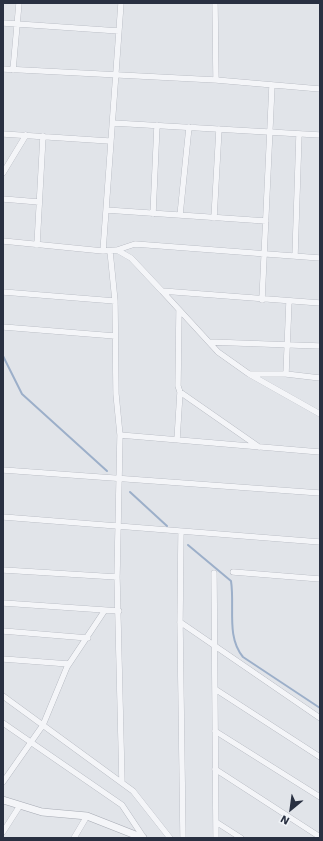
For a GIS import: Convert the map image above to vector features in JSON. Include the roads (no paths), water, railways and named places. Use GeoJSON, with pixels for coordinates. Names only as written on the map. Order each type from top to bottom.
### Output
{"type":"FeatureCollection","features":[{"type":"Feature","properties":{"kind":"street"},"geometry":{"type":"LineString","coordinates":[[13,70],[19,3]]}},
{"type":"Feature","properties":{"kind":"street"},"geometry":{"type":"LineString","coordinates":[[103,251],[109,142],[112,123],[121,3]]}},
{"type":"Feature","properties":{"kind":"street"},"geometry":{"type":"LineString","coordinates":[[215,3],[216,80]]}},
{"type":"Feature","properties":{"kind":"street"},"geometry":{"type":"LineString","coordinates":[[3,23],[119,32]]}},
{"type":"Feature","properties":{"kind":"street"},"geometry":{"type":"LineString","coordinates":[[3,69],[216,80],[320,89]]}},
{"type":"Feature","properties":{"kind":"street"},"geometry":{"type":"LineString","coordinates":[[262,300],[272,85]]}},
{"type":"Feature","properties":{"kind":"street"},"geometry":{"type":"LineString","coordinates":[[112,123],[320,135]]}},
{"type":"Feature","properties":{"kind":"street"},"geometry":{"type":"LineString","coordinates":[[153,214],[157,125]]}},
{"type":"Feature","properties":{"kind":"street"},"geometry":{"type":"LineString","coordinates":[[180,215],[189,127]]}},
{"type":"Feature","properties":{"kind":"street"},"geometry":{"type":"LineString","coordinates":[[214,218],[219,129]]}},
{"type":"Feature","properties":{"kind":"street"},"geometry":{"type":"LineString","coordinates":[[3,134],[109,142]]}},
{"type":"Feature","properties":{"kind":"street"},"geometry":{"type":"LineString","coordinates":[[295,256],[299,134]]}},
{"type":"Feature","properties":{"kind":"street"},"geometry":{"type":"LineString","coordinates":[[3,173],[26,135]]}},
{"type":"Feature","properties":{"kind":"street"},"geometry":{"type":"LineString","coordinates":[[37,245],[43,136]]}},
{"type":"Feature","properties":{"kind":"street"},"geometry":{"type":"LineString","coordinates":[[3,199],[39,202]]}},
{"type":"Feature","properties":{"kind":"street"},"geometry":{"type":"LineString","coordinates":[[106,210],[266,221]]}},
{"type":"Feature","properties":{"kind":"street"},"geometry":{"type":"LineString","coordinates":[[3,241],[103,251],[117,250],[135,244],[320,258]]}},
{"type":"Feature","properties":{"kind":"street"},"geometry":{"type":"LineString","coordinates":[[117,250],[131,258],[218,352],[249,374],[320,414]]}},
{"type":"Feature","properties":{"kind":"street"},"geometry":{"type":"LineString","coordinates":[[110,251],[115,301],[116,394],[120,435],[117,577],[122,783]]}},
{"type":"Feature","properties":{"kind":"street"},"geometry":{"type":"LineString","coordinates":[[162,291],[262,300],[320,303]]}},
{"type":"Feature","properties":{"kind":"street"},"geometry":{"type":"LineString","coordinates":[[3,292],[115,301]]}},
{"type":"Feature","properties":{"kind":"street"},"geometry":{"type":"LineString","coordinates":[[286,374],[289,301]]}},
{"type":"Feature","properties":{"kind":"street"},"geometry":{"type":"LineString","coordinates":[[177,440],[180,392],[178,386],[179,310]]}},
{"type":"Feature","properties":{"kind":"street"},"geometry":{"type":"LineString","coordinates":[[3,327],[115,336]]}},
{"type":"Feature","properties":{"kind":"street"},"geometry":{"type":"LineString","coordinates":[[209,342],[320,346]]}},
{"type":"Feature","properties":{"kind":"street"},"geometry":{"type":"LineString","coordinates":[[249,374],[286,374],[320,378]]}},
{"type":"Feature","properties":{"kind":"street"},"geometry":{"type":"LineString","coordinates":[[180,392],[259,447]]}},
{"type":"Feature","properties":{"kind":"street"},"geometry":{"type":"LineString","coordinates":[[120,435],[320,452]]}},
{"type":"Feature","properties":{"kind":"street"},"geometry":{"type":"LineString","coordinates":[[3,470],[320,493]]}},
{"type":"Feature","properties":{"kind":"street"},"geometry":{"type":"LineString","coordinates":[[3,517],[320,542]]}},
{"type":"Feature","properties":{"kind":"street"},"geometry":{"type":"LineString","coordinates":[[181,532],[180,622],[183,838]]}},
{"type":"Feature","properties":{"kind":"street"},"geometry":{"type":"LineString","coordinates":[[3,570],[117,577]]}},
{"type":"Feature","properties":{"kind":"street"},"geometry":{"type":"LineString","coordinates":[[233,572],[320,579]]}},
{"type":"Feature","properties":{"kind":"street"},"geometry":{"type":"LineString","coordinates":[[214,573],[216,838]]}},
{"type":"Feature","properties":{"kind":"street"},"geometry":{"type":"LineString","coordinates":[[3,603],[119,611]]}},
{"type":"Feature","properties":{"kind":"street"},"geometry":{"type":"LineString","coordinates":[[3,782],[43,725],[69,664],[88,638],[105,610]]}},
{"type":"Feature","properties":{"kind":"street"},"geometry":{"type":"LineString","coordinates":[[180,622],[214,647],[320,718]]}},
{"type":"Feature","properties":{"kind":"street"},"geometry":{"type":"LineString","coordinates":[[3,631],[88,638]]}},
{"type":"Feature","properties":{"kind":"street"},"geometry":{"type":"LineString","coordinates":[[3,659],[69,664]]}},
{"type":"Feature","properties":{"kind":"street"},"geometry":{"type":"LineString","coordinates":[[215,689],[320,758]]}},
{"type":"Feature","properties":{"kind":"street"},"geometry":{"type":"LineString","coordinates":[[3,696],[133,791],[170,838]]}},
{"type":"Feature","properties":{"kind":"street"},"geometry":{"type":"LineString","coordinates":[[3,722],[122,805],[144,838]]}},
{"type":"Feature","properties":{"kind":"street"},"geometry":{"type":"LineString","coordinates":[[215,731],[320,797]]}},
{"type":"Feature","properties":{"kind":"street"},"geometry":{"type":"LineString","coordinates":[[215,769],[320,837]]}},
{"type":"Feature","properties":{"kind":"street"},"geometry":{"type":"LineString","coordinates":[[3,800],[19,807],[42,812],[87,816],[131,836],[144,838]]}},
{"type":"Feature","properties":{"kind":"street"},"geometry":{"type":"LineString","coordinates":[[3,832],[19,807]]}},
{"type":"Feature","properties":{"kind":"street"},"geometry":{"type":"LineString","coordinates":[[74,838],[87,816]]}},
{"type":"Feature","properties":{"kind":"street"},"geometry":{"type":"LineString","coordinates":[[216,822],[241,838]]}},
{"type":"Feature","properties":{"kind":"waterway"},"geometry":{"type":"LineString","coordinates":[[3,356],[22,394],[107,471]]}},
{"type":"Feature","properties":{"kind":"waterway"},"geometry":{"type":"LineString","coordinates":[[130,492],[167,526]]}},
{"type":"Feature","properties":{"kind":"waterway"},"geometry":{"type":"LineString","coordinates":[[188,545],[231,581],[233,631],[238,649],[243,657],[320,708]]}}]}
